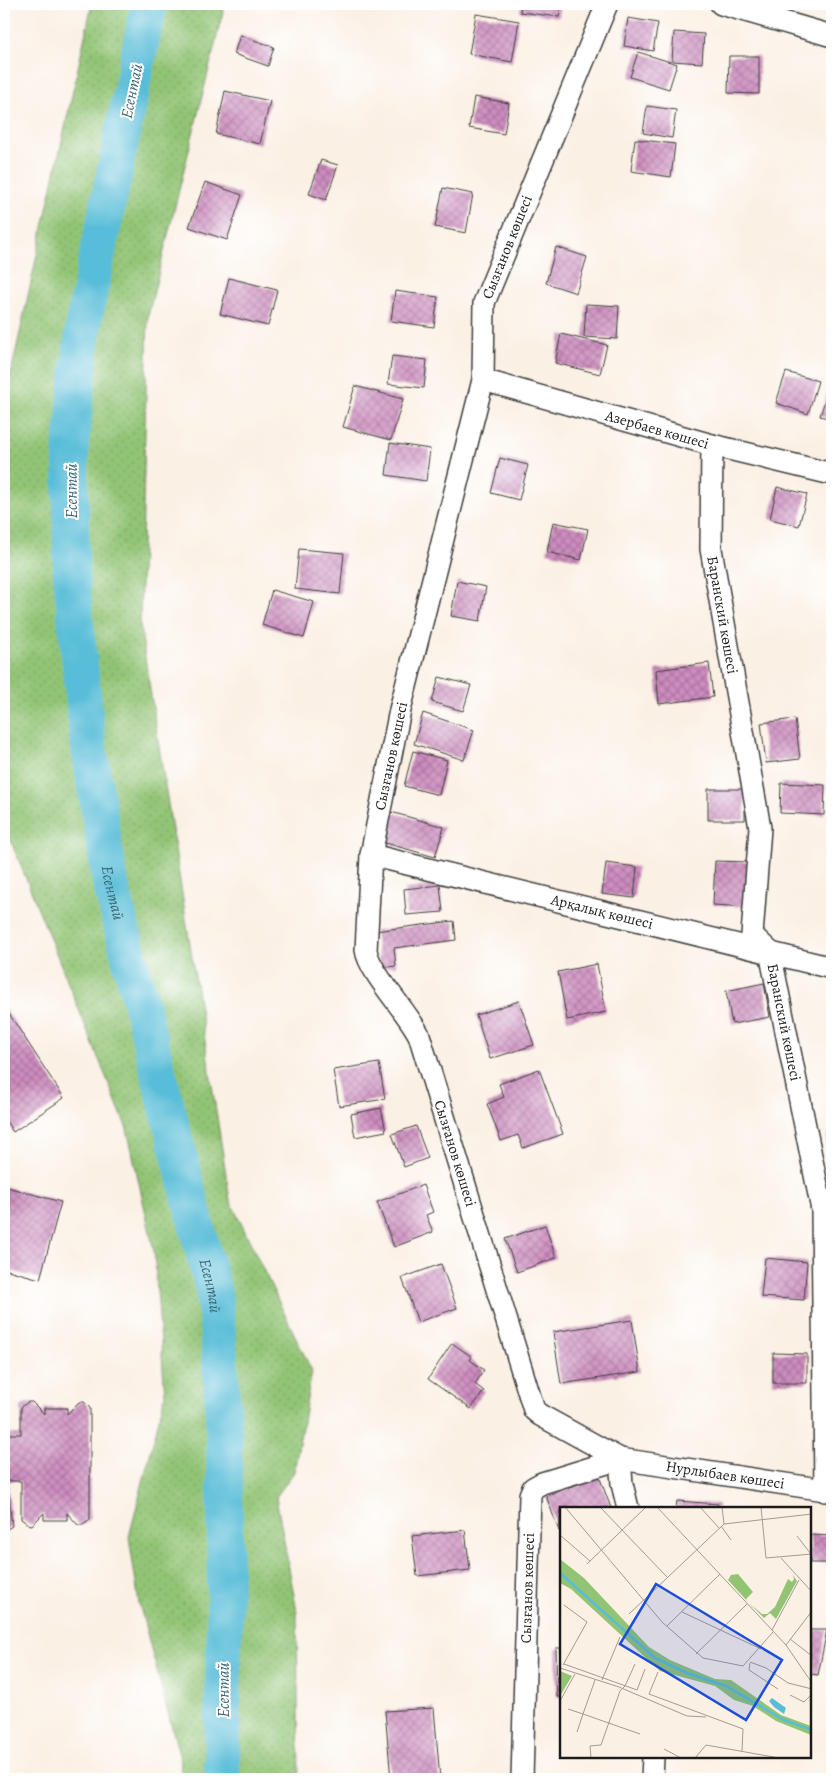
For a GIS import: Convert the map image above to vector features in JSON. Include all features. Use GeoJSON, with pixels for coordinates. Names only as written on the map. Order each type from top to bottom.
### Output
{"type":"FeatureCollection","features":[{"type":"Feature","properties":{"kind":"street","name":"Сызғанов көшесі"},"geometry":{"type":"LineString","coordinates":[[607,4],[484,303],[483,380],[400,710],[371,855],[367,958],[412,1021],[419,1035],[530,1402],[540,1415],[620,1459]]}},
{"type":"Feature","properties":{"kind":"street"},"geometry":{"type":"LineString","coordinates":[[721,4],[832,36]]}},
{"type":"Feature","properties":{"kind":"street","name":"Азербаев көшесі"},"geometry":{"type":"LineString","coordinates":[[483,380],[712,445],[832,474]]}},
{"type":"Feature","properties":{"kind":"street","name":"Баранский көшесі"},"geometry":{"type":"LineString","coordinates":[[712,445],[711,549],[760,828],[752,935],[770,952],[822,1210],[829,1491]]}},
{"type":"Feature","properties":{"kind":"street","name":"Арқалық көшесі"},"geometry":{"type":"LineString","coordinates":[[371,855],[832,968]]}},
{"type":"Feature","properties":{"kind":"street","name":"Сызғанов көшесі"},"geometry":{"type":"LineString","coordinates":[[522,1779],[530,1495],[533,1488],[542,1483],[620,1459]]}},
{"type":"Feature","properties":{"kind":"street"},"geometry":{"type":"LineString","coordinates":[[620,1459],[622,1484],[628,1507]]}},
{"type":"Feature","properties":{"kind":"street","name":"Нурлыбаев көшесі"},"geometry":{"type":"LineString","coordinates":[[620,1459],[829,1491]]}},
{"type":"Feature","properties":{"kind":"street"},"geometry":{"type":"LineString","coordinates":[[652,1779],[654,1758]]}},
{"type":"Feature","properties":{"kind":"green space"},"geometry":{"type":"Polygon","coordinates":[[[92,4],[225,4],[148,316],[140,625],[230,1200],[312,1371],[294,1472],[276,1497],[297,1612],[299,1779],[180,1779],[181,1762],[139,1603],[129,1537],[165,1395],[154,1251],[127,1129],[8,834],[4,812],[4,405],[92,4]]]}},
{"type":"Feature","properties":{"kind":"building"},"geometry":{"type":"Polygon","coordinates":[[[521,4],[561,4],[559,17],[520,12],[521,4]]]}},
{"type":"Feature","properties":{"kind":"building"},"geometry":{"type":"Polygon","coordinates":[[[476,14],[519,21],[512,62],[469,54],[476,14]]]}},
{"type":"Feature","properties":{"kind":"building"},"geometry":{"type":"Polygon","coordinates":[[[628,18],[658,23],[653,51],[624,46],[628,18]]]}},
{"type":"Feature","properties":{"kind":"building"},"geometry":{"type":"Polygon","coordinates":[[[674,32],[704,34],[702,63],[672,61],[674,32]]]}},
{"type":"Feature","properties":{"kind":"building"},"geometry":{"type":"Polygon","coordinates":[[[240,35],[274,47],[268,66],[234,54],[240,35]]]}},
{"type":"Feature","properties":{"kind":"building"},"geometry":{"type":"Polygon","coordinates":[[[638,52],[677,64],[669,89],[630,77],[638,52]]]}},
{"type":"Feature","properties":{"kind":"building"},"geometry":{"type":"Polygon","coordinates":[[[729,56],[759,56],[759,94],[728,93],[729,56]]]}},
{"type":"Feature","properties":{"kind":"building"},"geometry":{"type":"Polygon","coordinates":[[[225,91],[270,101],[260,144],[216,134],[225,91]]]}},
{"type":"Feature","properties":{"kind":"building"},"geometry":{"type":"Polygon","coordinates":[[[474,97],[509,103],[504,134],[469,128],[474,97]]]}},
{"type":"Feature","properties":{"kind":"building"},"geometry":{"type":"Polygon","coordinates":[[[647,106],[676,110],[672,138],[643,133],[647,106]]]}},
{"type":"Feature","properties":{"kind":"building"},"geometry":{"type":"Polygon","coordinates":[[[635,139],[675,144],[671,177],[631,171],[635,139]]]}},
{"type":"Feature","properties":{"kind":"building"},"geometry":{"type":"Polygon","coordinates":[[[321,160],[338,165],[326,200],[309,194],[321,160]]]}},
{"type":"Feature","properties":{"kind":"building"},"geometry":{"type":"Polygon","coordinates":[[[205,182],[242,195],[227,240],[189,227],[205,182]]]}},
{"type":"Feature","properties":{"kind":"building"},"geometry":{"type":"Polygon","coordinates":[[[443,188],[473,194],[466,233],[435,227],[443,188]]]}},
{"type":"Feature","properties":{"kind":"building"},"geometry":{"type":"Polygon","coordinates":[[[556,247],[587,257],[576,293],[546,283],[556,247]]]}},
{"type":"Feature","properties":{"kind":"building"},"geometry":{"type":"Polygon","coordinates":[[[229,278],[277,290],[268,326],[220,314],[229,278]]]}},
{"type":"Feature","properties":{"kind":"building"},"geometry":{"type":"Polygon","coordinates":[[[395,291],[438,297],[434,327],[391,321],[395,291]]]}},
{"type":"Feature","properties":{"kind":"building"},"geometry":{"type":"Polygon","coordinates":[[[586,304],[619,306],[617,339],[584,337],[586,304]]]}},
{"type":"Feature","properties":{"kind":"building"},"geometry":{"type":"Polygon","coordinates":[[[561,334],[607,345],[600,374],[555,363],[561,334]]]}},
{"type":"Feature","properties":{"kind":"building"},"geometry":{"type":"Polygon","coordinates":[[[392,356],[427,360],[424,388],[388,384],[392,356]]]}},
{"type":"Feature","properties":{"kind":"building"},"geometry":{"type":"Polygon","coordinates":[[[786,372],[818,381],[808,414],[776,403],[786,372]]]}},
{"type":"Feature","properties":{"kind":"building"},"geometry":{"type":"Polygon","coordinates":[[[830,384],[832,384],[832,419],[820,416],[830,384]]]}},
{"type":"Feature","properties":{"kind":"building"},"geometry":{"type":"Polygon","coordinates":[[[355,386],[403,399],[391,440],[343,427],[355,386]]]}},
{"type":"Feature","properties":{"kind":"building"},"geometry":{"type":"Polygon","coordinates":[[[390,443],[430,449],[426,481],[386,475],[390,443]]]}},
{"type":"Feature","properties":{"kind":"building"},"geometry":{"type":"Polygon","coordinates":[[[500,458],[528,465],[519,500],[491,493],[500,458]]]}},
{"type":"Feature","properties":{"kind":"building"},"geometry":{"type":"Polygon","coordinates":[[[777,487],[807,494],[799,526],[770,519],[777,487]]]}},
{"type":"Feature","properties":{"kind":"building"},"geometry":{"type":"Polygon","coordinates":[[[553,522],[588,529],[581,560],[547,552],[553,522]]]}},
{"type":"Feature","properties":{"kind":"building"},"geometry":{"type":"Polygon","coordinates":[[[299,549],[344,553],[340,594],[295,589],[299,549]]]}},
{"type":"Feature","properties":{"kind":"building"},"geometry":{"type":"Polygon","coordinates":[[[457,581],[486,587],[480,621],[451,616],[457,581]]]}},
{"type":"Feature","properties":{"kind":"building"},"geometry":{"type":"Polygon","coordinates":[[[272,590],[314,602],[304,638],[262,625],[272,590]]]}},
{"type":"Feature","properties":{"kind":"building"},"geometry":{"type":"Polygon","coordinates":[[[709,663],[713,697],[659,704],[656,670],[709,663]]]}},
{"type":"Feature","properties":{"kind":"building"},"geometry":{"type":"Polygon","coordinates":[[[439,677],[471,685],[463,711],[432,702],[439,677]]]}},
{"type":"Feature","properties":{"kind":"building"},"geometry":{"type":"Polygon","coordinates":[[[423,713],[474,730],[464,760],[414,744],[423,713]]]}},
{"type":"Feature","properties":{"kind":"building"},"geometry":{"type":"Polygon","coordinates":[[[795,719],[800,759],[766,763],[761,723],[795,719]]]}},
{"type":"Feature","properties":{"kind":"building"},"geometry":{"type":"Polygon","coordinates":[[[413,751],[447,760],[439,795],[404,786],[413,751]]]}},
{"type":"Feature","properties":{"kind":"building"},"geometry":{"type":"Polygon","coordinates":[[[781,783],[825,785],[824,815],[780,813],[781,783]]]}},
{"type":"Feature","properties":{"kind":"building"},"geometry":{"type":"Polygon","coordinates":[[[708,789],[745,789],[745,820],[708,820],[708,789]]]}},
{"type":"Feature","properties":{"kind":"building"},"geometry":{"type":"Polygon","coordinates":[[[391,812],[444,827],[435,857],[382,842],[391,812]]]}},
{"type":"Feature","properties":{"kind":"building"},"geometry":{"type":"Polygon","coordinates":[[[715,861],[749,862],[747,907],[713,905],[715,861]]]}},
{"type":"Feature","properties":{"kind":"building"},"geometry":{"type":"Polygon","coordinates":[[[606,863],[637,867],[634,898],[602,894],[606,863]]]}},
{"type":"Feature","properties":{"kind":"building"},"geometry":{"type":"Polygon","coordinates":[[[440,885],[443,912],[406,915],[404,889],[440,885]]]}},
{"type":"Feature","properties":{"kind":"building"},"geometry":{"type":"Polygon","coordinates":[[[454,921],[456,940],[394,948],[396,966],[379,968],[375,931],[454,921]]]}},
{"type":"Feature","properties":{"kind":"building"},"geometry":{"type":"Polygon","coordinates":[[[597,964],[606,1012],[567,1020],[558,972],[597,964]]]}},
{"type":"Feature","properties":{"kind":"building"},"geometry":{"type":"Polygon","coordinates":[[[764,983],[770,1017],[732,1024],[726,991],[764,983]]]}},
{"type":"Feature","properties":{"kind":"building"},"geometry":{"type":"Polygon","coordinates":[[[519,1001],[534,1045],[490,1059],[476,1015],[519,1001]]]}},
{"type":"Feature","properties":{"kind":"building"},"geometry":{"type":"Polygon","coordinates":[[[4,1006],[64,1098],[13,1132],[4,1118],[4,1006]]]}},
{"type":"Feature","properties":{"kind":"building"},"geometry":{"type":"Polygon","coordinates":[[[379,1063],[385,1099],[339,1106],[333,1070],[379,1063]]]}},
{"type":"Feature","properties":{"kind":"building"},"geometry":{"type":"Polygon","coordinates":[[[539,1069],[563,1134],[523,1148],[518,1135],[501,1141],[487,1104],[504,1097],[499,1084],[539,1069]]]}},
{"type":"Feature","properties":{"kind":"building"},"geometry":{"type":"Polygon","coordinates":[[[381,1108],[386,1131],[355,1137],[351,1114],[381,1108]]]}},
{"type":"Feature","properties":{"kind":"building"},"geometry":{"type":"Polygon","coordinates":[[[416,1126],[428,1158],[404,1167],[392,1134],[416,1126]]]}},
{"type":"Feature","properties":{"kind":"building"},"geometry":{"type":"Polygon","coordinates":[[[827,1136],[832,1136],[832,1161],[828,1161],[827,1136]]]}},
{"type":"Feature","properties":{"kind":"building"},"geometry":{"type":"Polygon","coordinates":[[[423,1185],[433,1212],[426,1215],[433,1232],[394,1247],[377,1202],[423,1185]]]}},
{"type":"Feature","properties":{"kind":"building"},"geometry":{"type":"Polygon","coordinates":[[[4,1186],[61,1202],[40,1279],[4,1269],[4,1186]]]}},
{"type":"Feature","properties":{"kind":"building"},"geometry":{"type":"Polygon","coordinates":[[[545,1225],[556,1258],[517,1272],[505,1239],[545,1225]]]}},
{"type":"Feature","properties":{"kind":"building"},"geometry":{"type":"Polygon","coordinates":[[[765,1258],[807,1262],[804,1300],[761,1297],[765,1258]]]}},
{"type":"Feature","properties":{"kind":"building"},"geometry":{"type":"Polygon","coordinates":[[[441,1264],[457,1308],[418,1322],[402,1278],[441,1264]]]}},
{"type":"Feature","properties":{"kind":"building"},"geometry":{"type":"Polygon","coordinates":[[[632,1320],[640,1372],[561,1384],[553,1332],[632,1320]]]}},
{"type":"Feature","properties":{"kind":"building"},"geometry":{"type":"Polygon","coordinates":[[[452,1343],[472,1357],[470,1360],[484,1370],[475,1384],[484,1391],[471,1409],[428,1379],[452,1343]]]}},
{"type":"Feature","properties":{"kind":"building"},"geometry":{"type":"Polygon","coordinates":[[[773,1353],[807,1354],[807,1383],[773,1383],[773,1353]]]}},
{"type":"Feature","properties":{"kind":"building"},"geometry":{"type":"Polygon","coordinates":[[[28,1402],[32,1402],[44,1414],[44,1408],[67,1408],[67,1414],[79,1402],[84,1402],[90,1408],[90,1520],[83,1525],[78,1525],[67,1513],[67,1520],[44,1520],[44,1513],[32,1525],[28,1524],[21,1519],[21,1481],[7,1481],[12,1526],[4,1531],[4,1434],[21,1434],[21,1407],[28,1402]]]}},
{"type":"Feature","properties":{"kind":"building"},"geometry":{"type":"Polygon","coordinates":[[[599,1476],[611,1507],[560,1507],[559,1531],[546,1496],[599,1476]]]}},
{"type":"Feature","properties":{"kind":"building"},"geometry":{"type":"Polygon","coordinates":[[[677,1501],[718,1504],[718,1507],[676,1507],[677,1501]]]}},
{"type":"Feature","properties":{"kind":"building"},"geometry":{"type":"Polygon","coordinates":[[[465,1530],[470,1570],[417,1576],[412,1536],[465,1530]]]}},
{"type":"Feature","properties":{"kind":"building"},"geometry":{"type":"Polygon","coordinates":[[[811,1535],[832,1536],[832,1563],[811,1563],[811,1535]]]}},
{"type":"Feature","properties":{"kind":"building"},"geometry":{"type":"Polygon","coordinates":[[[811,1630],[827,1630],[818,1675],[811,1674],[811,1630]]]}},
{"type":"Feature","properties":{"kind":"building"},"geometry":{"type":"Polygon","coordinates":[[[556,1648],[560,1648],[560,1697],[557,1697],[556,1648]]]}},
{"type":"Feature","properties":{"kind":"building"},"geometry":{"type":"Polygon","coordinates":[[[434,1708],[440,1779],[391,1779],[385,1711],[434,1708]]]}},
{"type":"Feature","properties":{"kind":"waterway","name":"Есентай"},"geometry":{"type":"LineString","coordinates":[[149,4],[84,320],[71,445],[71,575],[87,734],[110,881],[214,1294],[220,1354],[225,1475],[222,1779]]}}]}
